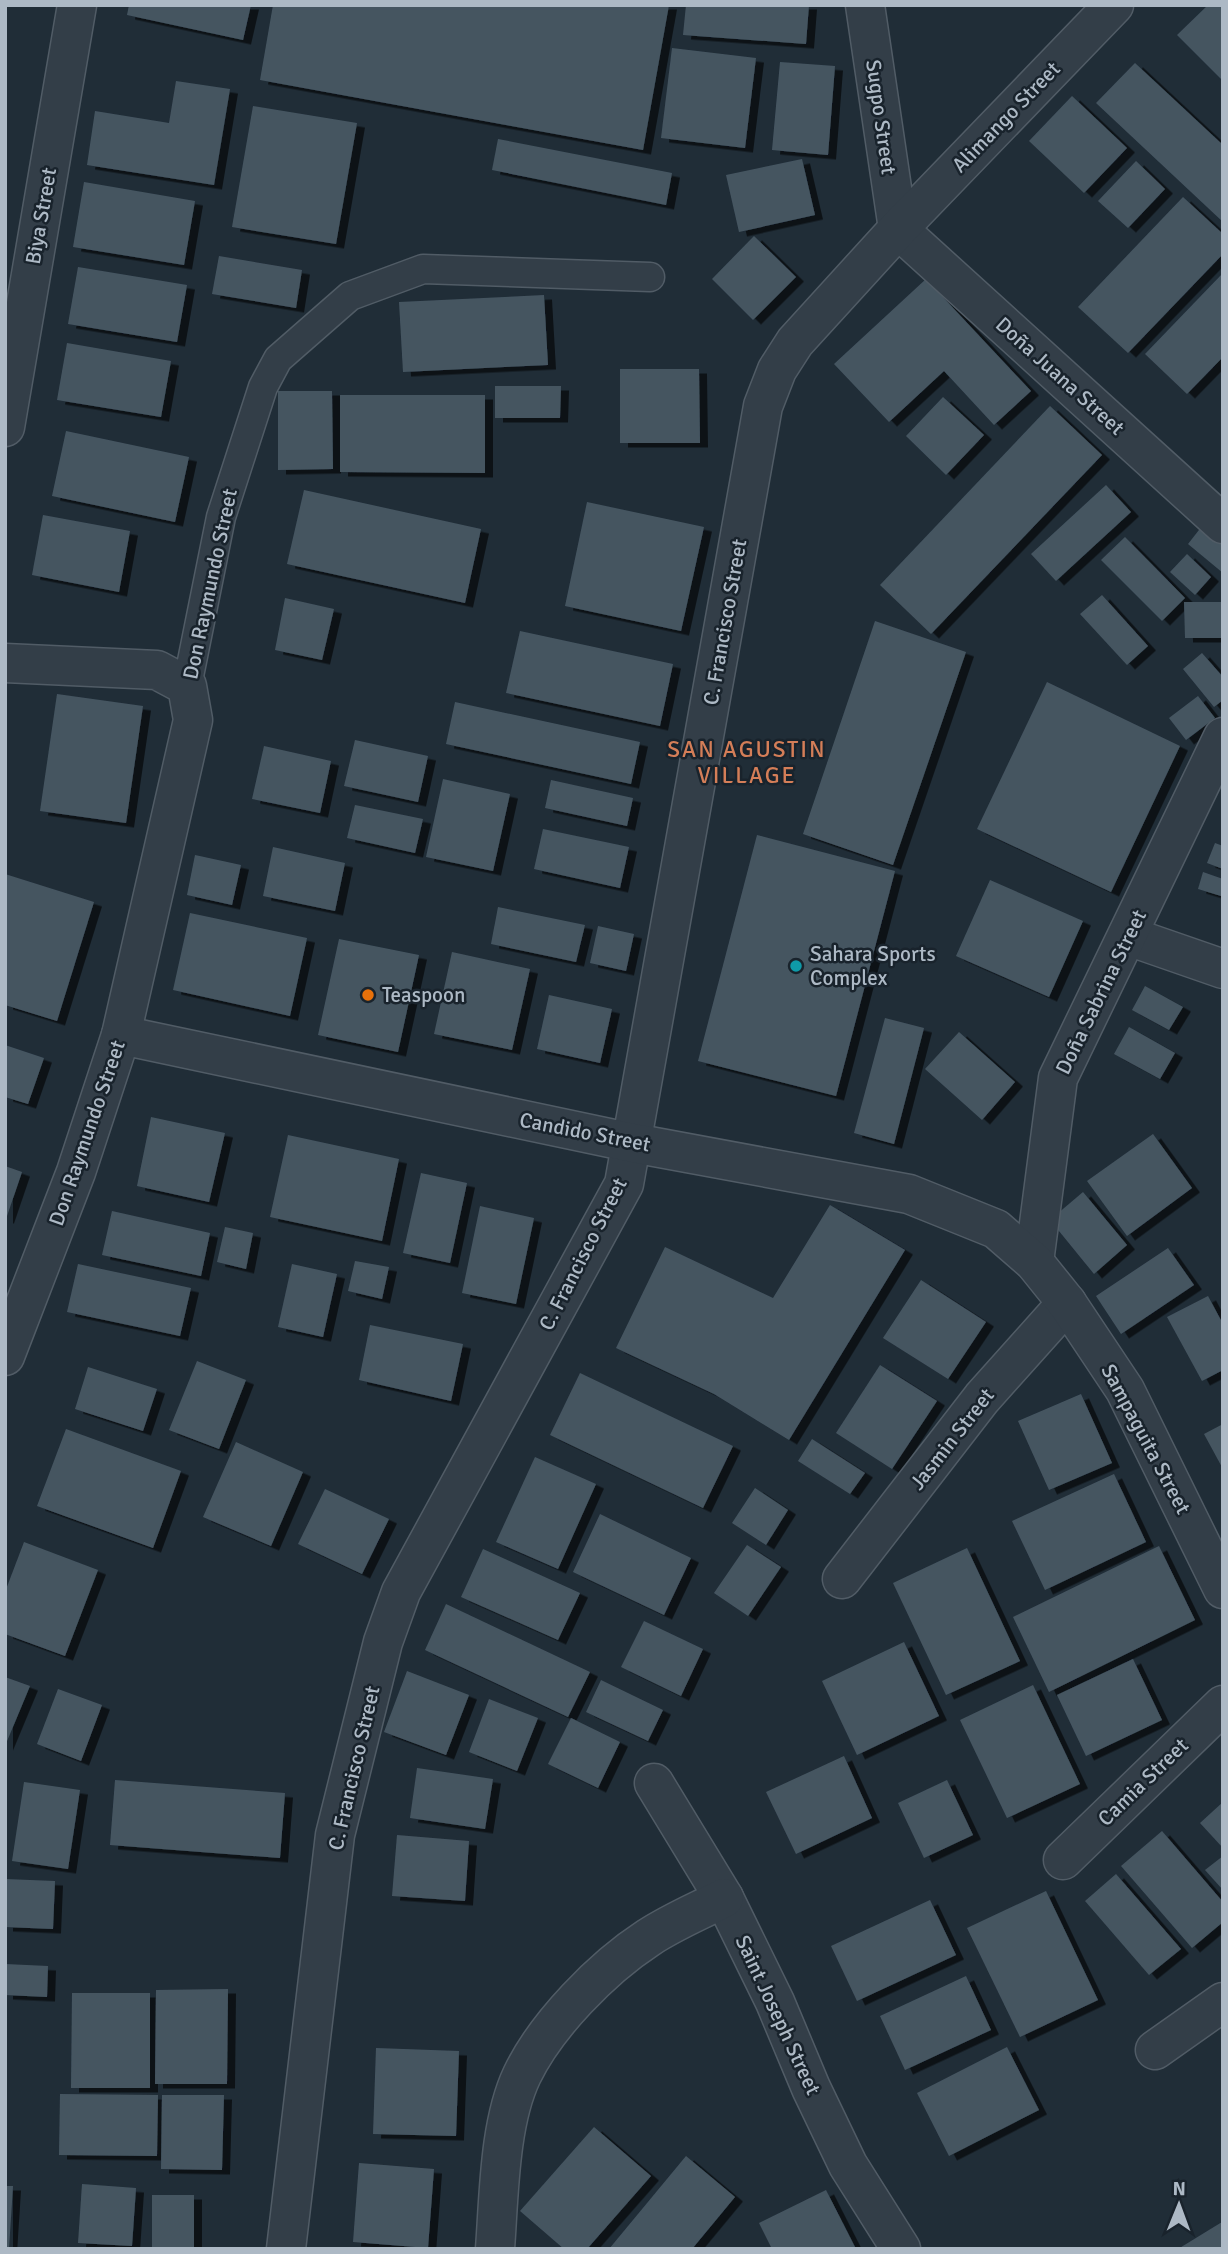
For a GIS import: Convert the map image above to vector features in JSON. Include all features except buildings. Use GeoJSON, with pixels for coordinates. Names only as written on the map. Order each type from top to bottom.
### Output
{"type":"FeatureCollection","features":[{"type":"Feature","properties":{"kind":"street","name":"Biya Street"},"geometry":{"type":"LineString","coordinates":[[5,427],[20,248],[77,5]]}},
{"type":"Feature","properties":{"kind":"street","name":"Sugpo Street"},"geometry":{"type":"LineString","coordinates":[[865,5],[898,229]]}},
{"type":"Feature","properties":{"kind":"street","name":"Alimango Street"},"geometry":{"type":"LineString","coordinates":[[898,229],[1114,5]]}},
{"type":"Feature","properties":{"kind":"street","name":"Doña Juana Street"},"geometry":{"type":"LineString","coordinates":[[898,229],[1223,524]]}},
{"type":"Feature","properties":{"kind":"street","name":"C. Francisco Street"},"geometry":{"type":"LineString","coordinates":[[286,2249],[335,1835],[383,1643],[401,1592],[624,1184],[763,407],[777,370],[795,342],[898,229]]}},
{"type":"Feature","properties":{"kind":"street"},"geometry":{"type":"LineString","coordinates":[[5,663],[157,670],[187,686]]}},
{"type":"Feature","properties":{"kind":"street","name":"Don Raymundo Street"},"geometry":{"type":"LineString","coordinates":[[5,1356],[76,1172],[115,1052],[193,720],[187,686]]}},
{"type":"Feature","properties":{"kind":"street","name":"Doña Sabrina Street"},"geometry":{"type":"LineString","coordinates":[[1034,1262],[1058,1078],[1223,737]]}},
{"type":"Feature","properties":{"kind":"street"},"geometry":{"type":"LineString","coordinates":[[1128,936],[1223,969]]}},
{"type":"Feature","properties":{"kind":"street","name":"Candido Street"},"geometry":{"type":"LineString","coordinates":[[115,1052],[909,1194],[996,1229],[1034,1262]]}},
{"type":"Feature","properties":{"kind":"street","name":"Sampaguita Street"},"geometry":{"type":"LineString","coordinates":[[1034,1262],[1067,1303],[1125,1390],[1223,1589]]}},
{"type":"Feature","properties":{"kind":"street","name":"Jasmin Street"},"geometry":{"type":"LineString","coordinates":[[842,1579],[982,1398],[1067,1303]]}},
{"type":"Feature","properties":{"kind":"street","name":"Camia Street"},"geometry":{"type":"LineString","coordinates":[[1063,1860],[1223,1705]]}},
{"type":"Feature","properties":{"kind":"street","name":"Saint Joseph Street"},"geometry":{"type":"LineString","coordinates":[[654,1783],[724,1898],[775,2002],[811,2088],[848,2165],[901,2249]]}},
{"type":"Feature","properties":{"kind":"street"},"geometry":{"type":"LineString","coordinates":[[495,2249],[500,2169],[509,2118],[522,2076],[549,2032],[601,1973],[649,1937],[724,1898]]}},
{"type":"Feature","properties":{"kind":"street"},"geometry":{"type":"LineString","coordinates":[[1156,2050],[1223,2002]]}},
{"type":"Feature","properties":{"kind":"lane","name":"Don Raymundo Street"},"geometry":{"type":"LineString","coordinates":[[187,686],[220,517],[263,387],[278,359],[350,296],[423,269],[650,277]]}},
{"type":"Feature","properties":{"kind":"place","name":"Sahara Sports Complex"},"geometry":{"type":"Point","coordinates":[796,966]}},
{"type":"Feature","properties":{"kind":"place","name":"Teaspoon"},"geometry":{"type":"Point","coordinates":[368,995]}},
{"type":"Feature","properties":{"kind":"district","name":"SAN AGUSTIN VILLAGE"},"geometry":{"type":"Point","coordinates":[747,762]}}]}
